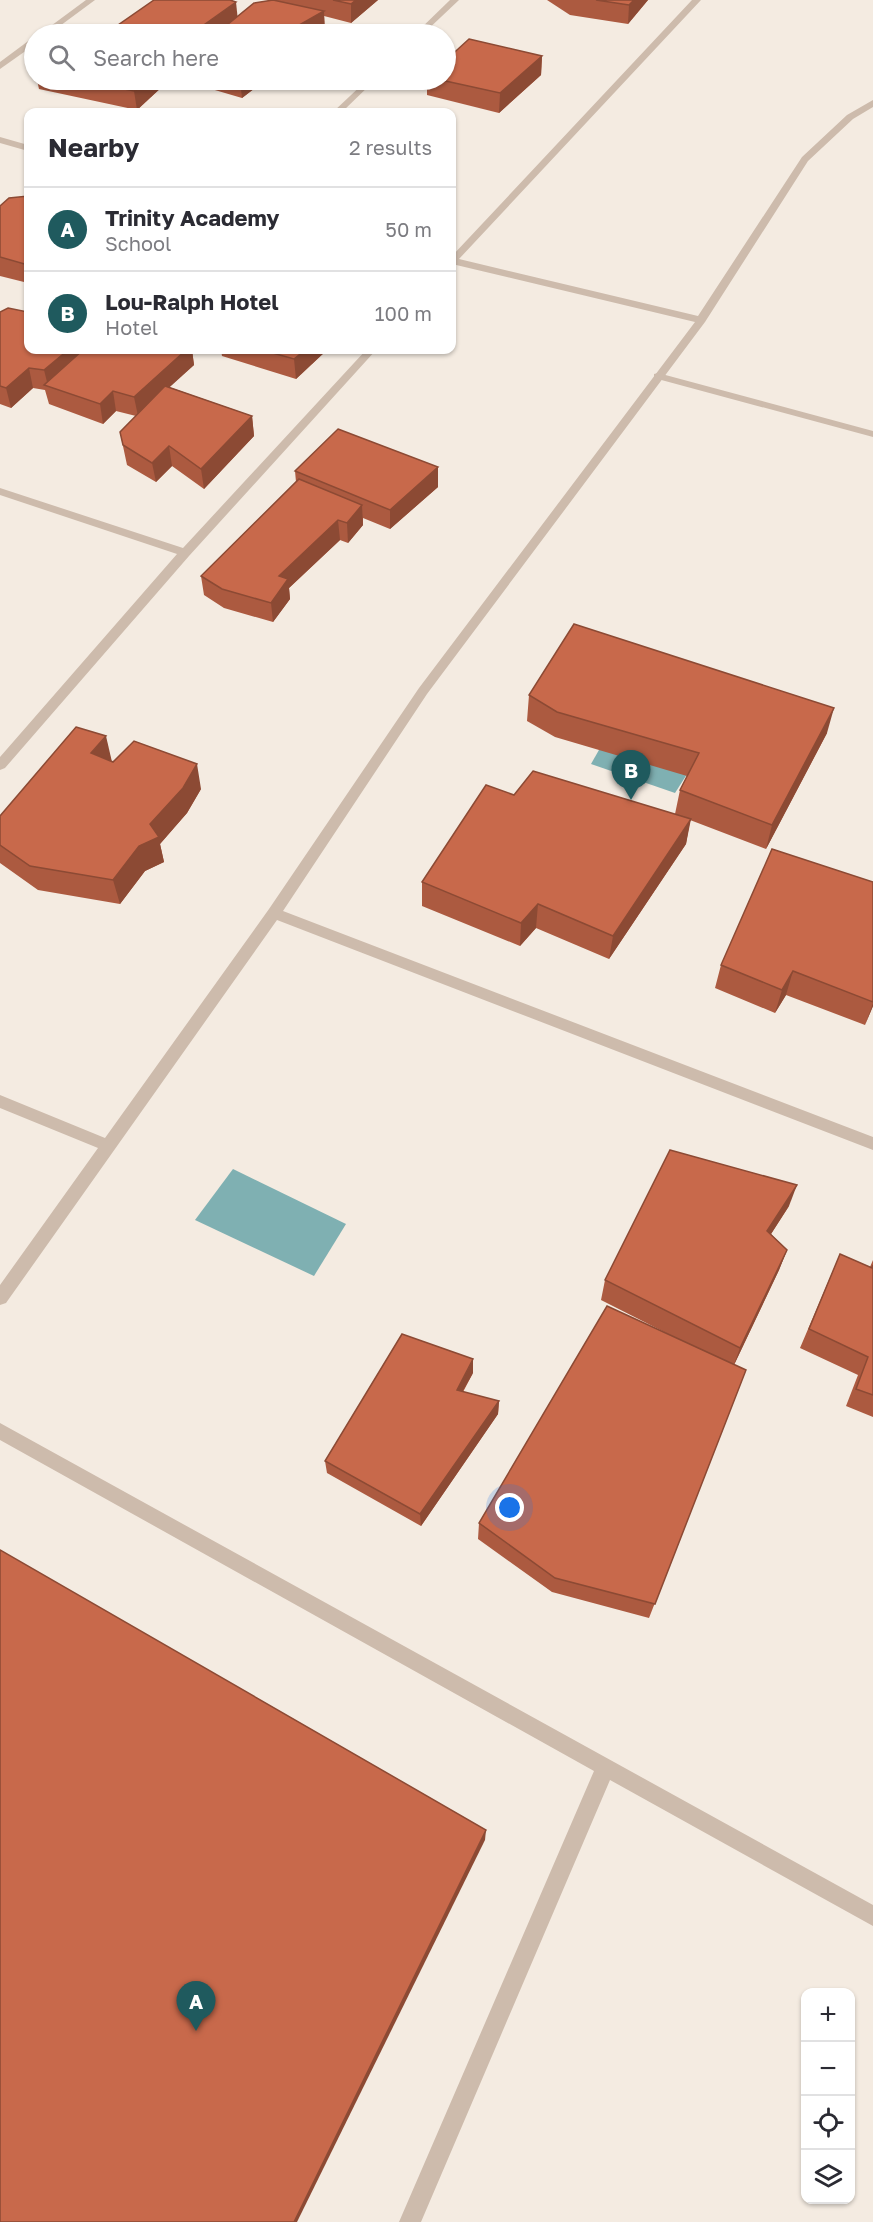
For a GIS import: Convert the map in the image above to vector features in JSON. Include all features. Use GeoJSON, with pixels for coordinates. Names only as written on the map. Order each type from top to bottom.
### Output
{"type":"FeatureCollection","features":[{"type":"Feature","properties":{"kind":"street"},"geometry":{"type":"LineString","coordinates":[[58,24],[91,0]]}},
{"type":"Feature","properties":{"kind":"street"},"geometry":{"type":"LineString","coordinates":[[430,24],[455,0]]}},
{"type":"Feature","properties":{"kind":"street"},"geometry":{"type":"LineString","coordinates":[[456,256],[697,0]]}},
{"type":"Feature","properties":{"kind":"street"},"geometry":{"type":"LineString","coordinates":[[0,66],[24,48]]}},
{"type":"Feature","properties":{"kind":"street"},"geometry":{"type":"LineString","coordinates":[[341,108],[360,90]]}},
{"type":"Feature","properties":{"kind":"street"},"geometry":{"type":"LineString","coordinates":[[0,1298],[274,913],[423,691],[701,320],[805,159],[850,117],[873,103]]}},
{"type":"Feature","properties":{"kind":"street"},"geometry":{"type":"LineString","coordinates":[[0,140],[24,147]]}},
{"type":"Feature","properties":{"kind":"street"},"geometry":{"type":"LineString","coordinates":[[456,261],[701,320]]}},
{"type":"Feature","properties":{"kind":"street"},"geometry":{"type":"LineString","coordinates":[[0,765],[184,553],[367,354]]}},
{"type":"Feature","properties":{"kind":"street"},"geometry":{"type":"LineString","coordinates":[[658,376],[873,434]]}},
{"type":"Feature","properties":{"kind":"street"},"geometry":{"type":"LineString","coordinates":[[0,491],[184,553]]}},
{"type":"Feature","properties":{"kind":"street"},"geometry":{"type":"LineString","coordinates":[[274,913],[873,1144]]}},
{"type":"Feature","properties":{"kind":"street"},"geometry":{"type":"LineString","coordinates":[[0,1101],[109,1146]]}},
{"type":"Feature","properties":{"kind":"street"},"geometry":{"type":"LineString","coordinates":[[0,1431],[873,1916]]}},
{"type":"Feature","properties":{"kind":"street"},"geometry":{"type":"LineString","coordinates":[[410,2222],[606,1766]]}},
{"type":"Feature","properties":{"kind":"water"},"geometry":{"type":"Polygon","coordinates":[[[608,734],[696,760],[675,793],[591,764],[608,734]]]}},
{"type":"Feature","properties":{"kind":"water"},"geometry":{"type":"Polygon","coordinates":[[[233,1169],[346,1224],[314,1276],[195,1220],[233,1169]]]}},
{"type":"Feature","properties":{"kind":"building"},"geometry":{"type":"Polygon","coordinates":[[[154,0],[230,0],[236,2],[205,24],[120,24],[154,0]]]}},
{"type":"Feature","properties":{"kind":"building"},"geometry":{"type":"Polygon","coordinates":[[[273,0],[324,11],[301,24],[228,24],[254,3],[273,0]]]}},
{"type":"Feature","properties":{"kind":"building"},"geometry":{"type":"Polygon","coordinates":[[[333,0],[356,0],[351,4],[333,0]]]}},
{"type":"Feature","properties":{"kind":"building"},"geometry":{"type":"Polygon","coordinates":[[[596,0],[634,0],[629,5],[596,0]]]}},
{"type":"Feature","properties":{"kind":"building"},"geometry":{"type":"Polygon","coordinates":[[[469,39],[542,56],[500,93],[456,83],[456,51],[469,39]]]}},
{"type":"Feature","properties":{"kind":"building"},"geometry":{"type":"Polygon","coordinates":[[[24,196],[24,264],[0,257],[0,206],[9,198],[24,196]]]}},
{"type":"Feature","properties":{"kind":"building"},"geometry":{"type":"Polygon","coordinates":[[[8,308],[24,311],[24,354],[63,354],[44,370],[29,368],[6,388],[0,386],[0,312],[8,308]]]}},
{"type":"Feature","properties":{"kind":"building"},"geometry":{"type":"Polygon","coordinates":[[[79,354],[182,354],[134,397],[113,391],[100,404],[44,385],[79,354]]]}},
{"type":"Feature","properties":{"kind":"building"},"geometry":{"type":"Polygon","coordinates":[[[276,354],[300,354],[294,359],[276,354]]]}},
{"type":"Feature","properties":{"kind":"building"},"geometry":{"type":"Polygon","coordinates":[[[165,386],[252,416],[201,469],[169,446],[152,463],[123,445],[120,432],[165,386]]]}},
{"type":"Feature","properties":{"kind":"building"},"geometry":{"type":"Polygon","coordinates":[[[338,429],[438,467],[390,510],[295,471],[338,429]]]}},
{"type":"Feature","properties":{"kind":"building"},"geometry":{"type":"Polygon","coordinates":[[[299,479],[362,505],[347,523],[338,520],[279,576],[288,579],[271,603],[222,589],[201,576],[299,479]]]}},
{"type":"Feature","properties":{"kind":"building"},"geometry":{"type":"Polygon","coordinates":[[[574,624],[834,708],[772,825],[680,790],[699,753],[557,712],[529,695],[574,624]]]}},
{"type":"Feature","properties":{"kind":"building"},"geometry":{"type":"Polygon","coordinates":[[[76,727],[106,736],[91,753],[113,762],[134,741],[197,764],[183,788],[150,824],[159,837],[139,846],[113,880],[30,866],[0,845],[0,816],[76,727]]]}},
{"type":"Feature","properties":{"kind":"building"},"geometry":{"type":"Polygon","coordinates":[[[533,771],[691,819],[613,936],[538,904],[521,923],[422,882],[486,785],[514,795],[533,771]]]}},
{"type":"Feature","properties":{"kind":"building"},"geometry":{"type":"Polygon","coordinates":[[[772,849],[873,882],[873,1002],[793,971],[782,990],[721,965],[772,849]]]}},
{"type":"Feature","properties":{"kind":"building"},"geometry":{"type":"Polygon","coordinates":[[[670,1150],[797,1185],[767,1231],[787,1250],[740,1348],[605,1280],[670,1150]]]}},
{"type":"Feature","properties":{"kind":"building"},"geometry":{"type":"Polygon","coordinates":[[[840,1254],[872,1268],[873,1265],[873,1395],[856,1389],[868,1357],[809,1329],[840,1254]]]}},
{"type":"Feature","properties":{"kind":"building"},"geometry":{"type":"Polygon","coordinates":[[[607,1306],[746,1370],[655,1604],[555,1578],[479,1523],[607,1306]]]}},
{"type":"Feature","properties":{"kind":"building"},"geometry":{"type":"Polygon","coordinates":[[[402,1334],[473,1359],[457,1390],[499,1401],[420,1514],[325,1461],[402,1334]]]}},
{"type":"Feature","properties":{"kind":"building"},"geometry":{"type":"Polygon","coordinates":[[[0,1550],[486,1830],[294,2222],[0,2222],[0,1550]]]}},
{"type":"Feature","properties":{"kind":"place","name":"Lou-Ralph Hotel"},"geometry":{"type":"Point","coordinates":[631,800]}},
{"type":"Feature","properties":{"kind":"place","name":"Trinity Academy"},"geometry":{"type":"Point","coordinates":[196,2031]}}]}
